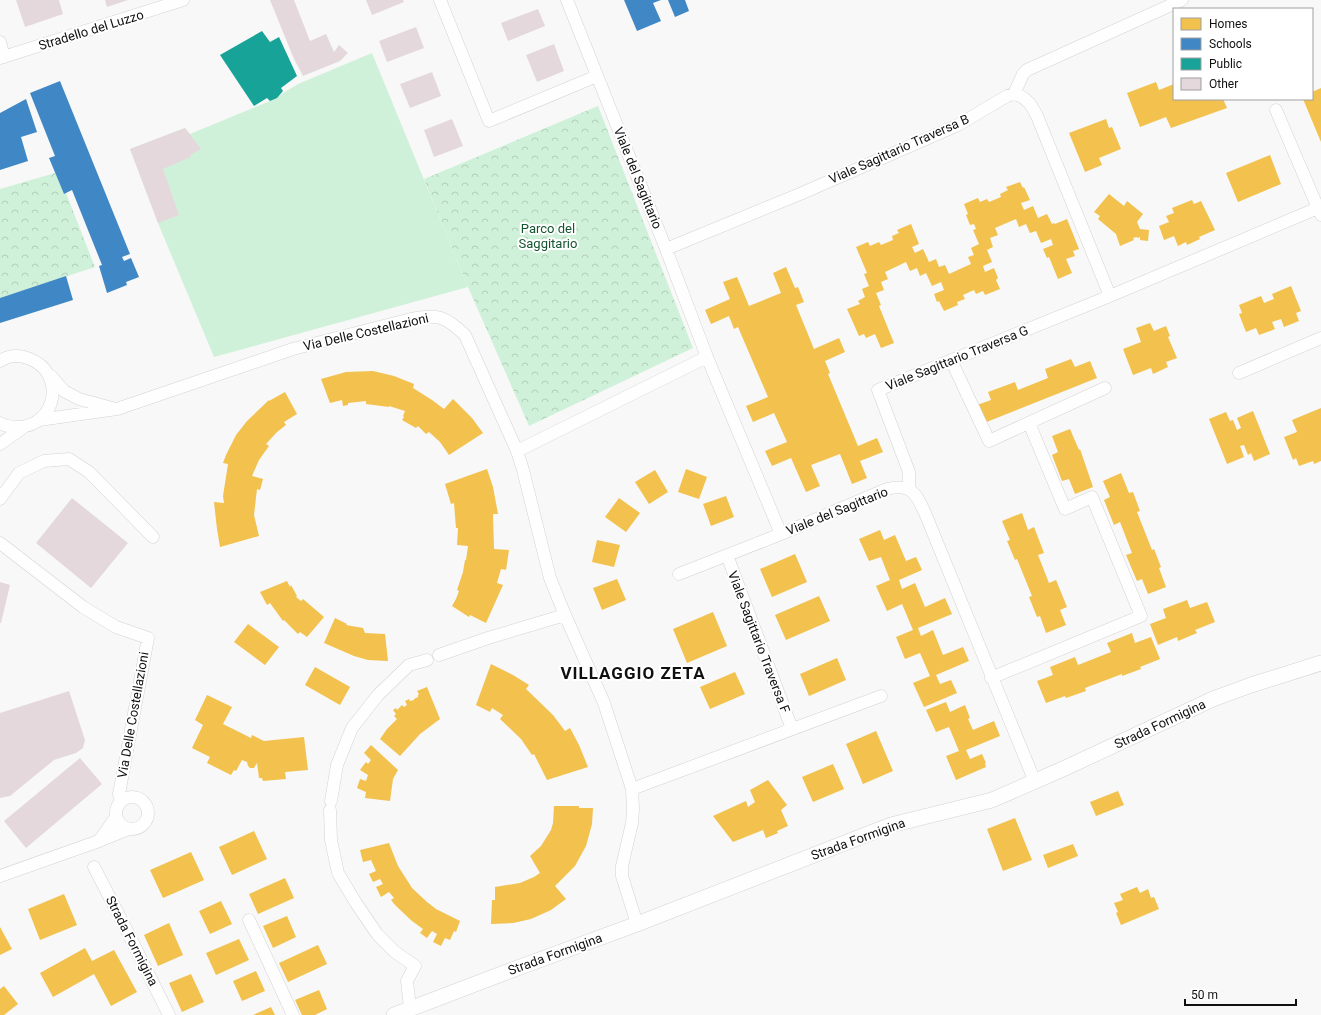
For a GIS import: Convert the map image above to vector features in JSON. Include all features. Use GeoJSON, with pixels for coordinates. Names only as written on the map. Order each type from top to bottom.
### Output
{"type":"FeatureCollection","features":[{"type":"Feature","properties":{"kind":"street","name":"Stradello del Luzzo"},"geometry":{"type":"LineString","coordinates":[[2,57],[148,6],[183,0]]}},
{"type":"Feature","properties":{"kind":"street"},"geometry":{"type":"LineString","coordinates":[[440,0],[489,121],[597,76]]}},
{"type":"Feature","properties":{"kind":"street","name":"Viale del Sagittario"},"geometry":{"type":"LineString","coordinates":[[567,0],[666,248],[707,357],[781,534],[887,489],[902,486],[909,488]]}},
{"type":"Feature","properties":{"kind":"street"},"geometry":{"type":"LineString","coordinates":[[1110,296],[1037,116],[1027,100],[1014,94],[1023,74],[1027,70],[1182,0]]}},
{"type":"Feature","properties":{"kind":"street"},"geometry":{"type":"LineString","coordinates":[[0,42],[2,57]]}},
{"type":"Feature","properties":{"kind":"street","name":"Viale Sagittario Traversa B"},"geometry":{"type":"LineString","coordinates":[[666,248],[800,194],[951,128],[1014,94]]}},
{"type":"Feature","properties":{"kind":"street","name":"Viale Sagittario Traversa G"},"geometry":{"type":"LineString","coordinates":[[909,488],[909,472],[878,390],[1319,212],[1276,110]]}},
{"type":"Feature","properties":{"kind":"street","name":"Via Delle Costellazioni"},"geometry":{"type":"LineString","coordinates":[[24,427],[32,425],[40,420],[117,409],[293,349],[411,319],[427,316],[439,317],[453,324],[465,335],[517,452],[523,470],[550,578],[604,703],[632,789],[632,823],[622,866],[622,876],[637,924]]}},
{"type":"Feature","properties":{"kind":"street"},"geometry":{"type":"LineString","coordinates":[[1239,372],[1321,338]]}},
{"type":"Feature","properties":{"kind":"street"},"geometry":{"type":"LineString","coordinates":[[1,360],[14,356],[25,357],[35,361],[43,367],[64,391],[80,399],[117,409]]}},
{"type":"Feature","properties":{"kind":"street"},"geometry":{"type":"LineString","coordinates":[[517,452],[707,357]]}},
{"type":"Feature","properties":{"kind":"street"},"geometry":{"type":"LineString","coordinates":[[952,360],[989,442],[1105,388]]}},
{"type":"Feature","properties":{"kind":"street"},"geometry":{"type":"LineString","coordinates":[[40,420],[51,404],[53,394],[49,375],[43,367]]}},
{"type":"Feature","properties":{"kind":"street"},"geometry":{"type":"LineString","coordinates":[[0,423],[13,427],[24,427]]}},
{"type":"Feature","properties":{"kind":"street"},"geometry":{"type":"LineString","coordinates":[[991,678],[1141,616],[1092,497],[1065,508],[1029,423]]}},
{"type":"Feature","properties":{"kind":"street"},"geometry":{"type":"LineString","coordinates":[[0,444],[24,427]]}},
{"type":"Feature","properties":{"kind":"street"},"geometry":{"type":"LineString","coordinates":[[0,500],[19,473],[44,461],[69,459],[89,472],[153,537]]}},
{"type":"Feature","properties":{"kind":"street"},"geometry":{"type":"LineString","coordinates":[[909,488],[920,501],[991,678],[1035,782]]}},
{"type":"Feature","properties":{"kind":"street","name":"Viale Sagittario Traversa F"},"geometry":{"type":"LineString","coordinates":[[679,574],[781,534]]}},
{"type":"Feature","properties":{"kind":"street","name":"Via Delle Costellazioni"},"geometry":{"type":"LineString","coordinates":[[0,543],[83,607],[116,627],[148,638],[119,794],[121,801]]}},
{"type":"Feature","properties":{"kind":"street","name":"Viale Sagittario Traversa F"},"geometry":{"type":"LineString","coordinates":[[727,555],[792,729]]}},
{"type":"Feature","properties":{"kind":"street"},"geometry":{"type":"LineString","coordinates":[[439,655],[488,638],[565,615]]}},
{"type":"Feature","properties":{"kind":"street"},"geometry":{"type":"LineString","coordinates":[[410,1008],[408,981],[415,966],[395,952],[377,934],[338,873],[331,840],[331,806],[337,765],[352,728],[378,695],[409,666],[427,660]]}},
{"type":"Feature","properties":{"kind":"street","name":"Strada Formigina"},"geometry":{"type":"LineString","coordinates":[[394,1015],[637,924],[891,825],[992,800],[1035,782],[1213,699],[1251,685],[1321,663]]}},
{"type":"Feature","properties":{"kind":"street","name":"Viale Sagittario Traversa F"},"geometry":{"type":"LineString","coordinates":[[632,789],[881,696]]}},
{"type":"Feature","properties":{"kind":"street","name":"Via Delle Costellazioni"},"geometry":{"type":"LineString","coordinates":[[0,876],[99,841],[129,829],[136,829],[142,826],[146,822],[148,815],[148,809],[145,803],[133,797],[121,801],[116,808],[116,817],[99,841]]}},
{"type":"Feature","properties":{"kind":"street"},"geometry":{"type":"LineString","coordinates":[[116,817],[121,825],[129,829]]}},
{"type":"Feature","properties":{"kind":"street","name":"Strada Formigina"},"geometry":{"type":"LineString","coordinates":[[94,867],[169,1015]]}},
{"type":"Feature","properties":{"kind":"street"},"geometry":{"type":"LineString","coordinates":[[250,920],[293,1015]]}},
{"type":"Feature","properties":{"kind":"green space"},"geometry":{"type":"Polygon","coordinates":[[[372,53],[468,287],[214,357],[158,223],[130,149],[185,128],[190,134],[270,101],[298,84],[372,53]]]}},
{"type":"Feature","properties":{"kind":"green space","name":"Parco del Saggitario"},"geometry":{"type":"Polygon","coordinates":[[[598,106],[693,348],[529,426],[468,287],[424,179],[598,106]]]}},
{"type":"Feature","properties":{"kind":"green space"},"geometry":{"type":"Polygon","coordinates":[[[55,173],[64,193],[66,193],[95,267],[0,298],[0,189],[55,173]]]}},
{"type":"Feature","properties":{"kind":"building: Homes"},"geometry":{"type":"Polygon","coordinates":[[[1156,82],[1159,90],[1173,84],[1173,100],[1223,100],[1227,108],[1171,128],[1166,117],[1140,127],[1127,93],[1156,82]]]}},
{"type":"Feature","properties":{"kind":"building: Homes"},"geometry":{"type":"Polygon","coordinates":[[[1321,88],[1321,142],[1303,100],[1313,100],[1313,92],[1321,88]]]}},
{"type":"Feature","properties":{"kind":"building: Homes"},"geometry":{"type":"Polygon","coordinates":[[[1106,119],[1109,128],[1112,127],[1121,149],[1099,158],[1102,165],[1085,172],[1069,133],[1106,119]]]}},
{"type":"Feature","properties":{"kind":"building: Homes"},"geometry":{"type":"Polygon","coordinates":[[[1270,155],[1281,184],[1238,202],[1226,173],[1270,155]]]}},
{"type":"Feature","properties":{"kind":"building: Homes"},"geometry":{"type":"Polygon","coordinates":[[[1020,182],[1030,200],[1021,203],[1024,210],[1033,206],[1038,218],[1047,214],[1052,224],[1067,219],[1079,249],[1073,251],[1075,256],[1066,259],[1072,273],[1058,279],[1049,257],[1047,258],[1043,249],[1053,245],[1051,239],[1041,243],[1036,231],[1030,233],[1026,224],[1019,227],[1016,219],[995,228],[998,235],[990,238],[993,247],[987,250],[992,262],[983,266],[985,272],[994,268],[998,278],[996,280],[1000,289],[985,295],[983,291],[976,294],[974,290],[963,295],[965,299],[957,302],[958,305],[944,311],[939,301],[937,302],[934,294],[944,290],[941,282],[932,286],[926,273],[920,276],[917,268],[910,271],[906,262],[885,272],[888,279],[881,282],[884,290],[876,293],[881,305],[879,306],[894,343],[881,348],[875,334],[866,338],[864,334],[859,336],[847,309],[860,304],[858,301],[865,297],[862,289],[869,286],[864,274],[867,273],[856,247],[868,242],[870,246],[879,242],[881,245],[893,240],[892,236],[899,233],[897,230],[911,224],[919,244],[912,247],[915,253],[923,249],[929,262],[936,259],[939,267],[945,265],[949,274],[971,264],[968,257],[974,255],[971,248],[979,244],[973,230],[976,229],[974,224],[970,225],[964,204],[978,198],[980,202],[987,199],[989,202],[1001,197],[1000,194],[1008,190],[1006,187],[1020,182]]]}},
{"type":"Feature","properties":{"kind":"building: Homes"},"geometry":{"type":"Polygon","coordinates":[[[1109,194],[1124,206],[1127,201],[1143,214],[1137,222],[1140,229],[1149,230],[1148,241],[1140,240],[1140,237],[1137,237],[1133,238],[1134,240],[1120,246],[1116,234],[1098,219],[1100,216],[1094,212],[1109,194]]]}},
{"type":"Feature","properties":{"kind":"building: Homes"},"geometry":{"type":"Polygon","coordinates":[[[1192,200],[1194,204],[1201,201],[1215,230],[1199,237],[1200,239],[1187,245],[1186,242],[1178,246],[1174,236],[1164,240],[1159,226],[1169,222],[1166,216],[1174,213],[1172,208],[1192,200]]]}},
{"type":"Feature","properties":{"kind":"building: Homes"},"geometry":{"type":"Polygon","coordinates":[[[786,267],[795,288],[798,287],[804,302],[796,305],[814,349],[839,338],[845,352],[825,361],[830,373],[828,374],[858,446],[877,438],[883,452],[860,461],[867,478],[852,484],[840,454],[811,465],[820,486],[806,492],[791,458],[772,466],[765,451],[787,442],[774,413],[753,422],[746,406],[768,397],[738,327],[734,329],[729,316],[711,324],[705,310],[730,299],[723,282],[737,277],[749,306],[781,293],[773,273],[786,267]]]}},
{"type":"Feature","properties":{"kind":"building: Homes"},"geometry":{"type":"Polygon","coordinates":[[[1291,286],[1301,311],[1296,313],[1299,321],[1284,327],[1281,319],[1272,322],[1275,329],[1259,335],[1256,328],[1246,332],[1239,314],[1242,313],[1239,305],[1261,296],[1264,303],[1274,299],[1272,294],[1291,286]]]}},
{"type":"Feature","properties":{"kind":"building: Homes"},"geometry":{"type":"Polygon","coordinates":[[[1150,323],[1154,331],[1166,326],[1170,336],[1168,337],[1177,358],[1166,362],[1168,367],[1153,374],[1151,368],[1133,375],[1123,349],[1141,342],[1136,328],[1150,323]]]}},
{"type":"Feature","properties":{"kind":"building: Homes"},"geometry":{"type":"Polygon","coordinates":[[[1071,359],[1075,367],[1090,361],[1097,378],[984,423],[977,405],[991,400],[988,392],[1015,382],[1018,390],[1048,378],[1045,369],[1071,359]]]}},
{"type":"Feature","properties":{"kind":"building: Homes"},"geometry":{"type":"Polygon","coordinates":[[[373,371],[394,376],[414,384],[413,388],[444,409],[453,399],[472,418],[483,433],[449,455],[440,442],[429,432],[426,434],[418,426],[416,428],[402,420],[405,411],[389,406],[366,404],[366,401],[348,403],[348,405],[343,406],[342,400],[330,403],[321,379],[346,372],[373,371]]]}},
{"type":"Feature","properties":{"kind":"building: Homes"},"geometry":{"type":"Polygon","coordinates":[[[285,392],[297,414],[284,422],[286,425],[266,444],[269,446],[259,460],[252,476],[263,479],[260,490],[257,489],[254,515],[259,536],[220,547],[214,502],[224,503],[223,496],[228,464],[223,463],[226,455],[236,435],[247,421],[269,400],[285,392]]]}},
{"type":"Feature","properties":{"kind":"building: Homes"},"geometry":{"type":"Polygon","coordinates":[[[1321,408],[1321,461],[1314,464],[1313,461],[1299,466],[1296,458],[1293,460],[1284,437],[1297,432],[1292,420],[1321,408]]]}},
{"type":"Feature","properties":{"kind":"building: Homes"},"geometry":{"type":"Polygon","coordinates":[[[1253,411],[1270,454],[1254,461],[1251,453],[1248,455],[1244,445],[1240,446],[1244,457],[1227,464],[1209,419],[1226,412],[1230,421],[1233,420],[1237,430],[1241,428],[1237,418],[1253,411]]]}},
{"type":"Feature","properties":{"kind":"building: Homes"},"geometry":{"type":"Polygon","coordinates":[[[1070,429],[1079,450],[1080,449],[1093,487],[1075,494],[1069,479],[1062,481],[1052,455],[1058,452],[1052,436],[1070,429]]]}},
{"type":"Feature","properties":{"kind":"building: Homes"},"geometry":{"type":"Polygon","coordinates":[[[487,469],[493,487],[498,514],[493,514],[494,549],[509,550],[506,570],[501,569],[497,583],[503,585],[486,623],[470,615],[469,617],[452,606],[459,591],[457,590],[466,560],[468,546],[457,545],[458,528],[456,528],[454,503],[451,504],[445,484],[487,469]]]}},
{"type":"Feature","properties":{"kind":"building: Homes"},"geometry":{"type":"Polygon","coordinates":[[[686,469],[707,477],[699,499],[678,492],[686,469]]]}},
{"type":"Feature","properties":{"kind":"building: Homes"},"geometry":{"type":"Polygon","coordinates":[[[655,470],[668,492],[649,504],[635,482],[655,470]]]}},
{"type":"Feature","properties":{"kind":"building: Homes"},"geometry":{"type":"Polygon","coordinates":[[[1121,473],[1129,493],[1133,492],[1140,511],[1137,512],[1152,550],[1154,549],[1161,567],[1159,568],[1166,587],[1148,594],[1142,579],[1137,581],[1126,555],[1132,553],[1120,522],[1114,525],[1104,500],[1110,497],[1103,481],[1121,473]]]}},
{"type":"Feature","properties":{"kind":"building: Homes"},"geometry":{"type":"Polygon","coordinates":[[[726,496],[734,517],[711,526],[703,504],[726,496]]]}},
{"type":"Feature","properties":{"kind":"building: Homes"},"geometry":{"type":"Polygon","coordinates":[[[619,498],[640,513],[626,532],[605,517],[619,498]]]}},
{"type":"Feature","properties":{"kind":"building: Homes"},"geometry":{"type":"Polygon","coordinates":[[[1022,513],[1028,530],[1034,527],[1044,553],[1038,555],[1049,583],[1056,580],[1067,607],[1060,610],[1066,625],[1046,633],[1040,616],[1037,617],[1029,597],[1032,596],[1017,559],[1015,560],[1007,541],[1010,540],[1002,521],[1022,513]]]}},
{"type":"Feature","properties":{"kind":"building: Homes"},"geometry":{"type":"Polygon","coordinates":[[[880,530],[884,540],[895,535],[906,561],[916,557],[922,570],[899,580],[902,589],[915,583],[925,607],[945,598],[952,614],[918,628],[921,636],[933,630],[943,655],[963,647],[969,661],[936,675],[940,684],[951,680],[957,693],[924,707],[913,683],[930,676],[920,653],[905,659],[896,637],[913,630],[902,604],[887,611],[876,586],[890,580],[881,557],[869,561],[859,539],[880,530]]]}},
{"type":"Feature","properties":{"kind":"building: Homes"},"geometry":{"type":"Polygon","coordinates":[[[597,540],[620,545],[614,567],[592,562],[597,540]]]}},
{"type":"Feature","properties":{"kind":"building: Homes"},"geometry":{"type":"Polygon","coordinates":[[[795,554],[807,582],[772,597],[760,569],[795,554]]]}},
{"type":"Feature","properties":{"kind":"building: Homes"},"geometry":{"type":"Polygon","coordinates":[[[617,579],[626,600],[602,610],[593,588],[617,579]]]}},
{"type":"Feature","properties":{"kind":"building: Homes"},"geometry":{"type":"Polygon","coordinates":[[[287,581],[290,587],[291,585],[297,596],[296,597],[301,601],[303,599],[324,617],[307,637],[300,632],[298,634],[284,620],[283,621],[270,603],[267,605],[260,592],[287,581]]]}},
{"type":"Feature","properties":{"kind":"building: Homes"},"geometry":{"type":"Polygon","coordinates":[[[819,596],[830,621],[786,640],[775,615],[819,596]]]}},
{"type":"Feature","properties":{"kind":"building: Homes"},"geometry":{"type":"Polygon","coordinates":[[[1187,600],[1190,608],[1207,602],[1215,622],[1195,630],[1197,633],[1178,641],[1177,637],[1158,645],[1150,624],[1166,618],[1163,609],[1187,600]]]}},
{"type":"Feature","properties":{"kind":"building: Homes"},"geometry":{"type":"Polygon","coordinates":[[[713,612],[727,646],[687,663],[673,629],[713,612]]]}},
{"type":"Feature","properties":{"kind":"building: Homes"},"geometry":{"type":"Polygon","coordinates":[[[335,618],[347,624],[346,625],[363,628],[365,633],[385,634],[388,661],[368,660],[354,656],[324,643],[335,618]]]}},
{"type":"Feature","properties":{"kind":"building: Homes"},"geometry":{"type":"Polygon","coordinates":[[[248,624],[279,647],[265,665],[234,642],[248,624]]]}},
{"type":"Feature","properties":{"kind":"building: Homes"},"geometry":{"type":"Polygon","coordinates":[[[1132,633],[1135,643],[1151,637],[1160,659],[1140,667],[1141,669],[1122,676],[1122,674],[1085,688],[1086,691],[1066,698],[1065,696],[1046,703],[1037,681],[1053,675],[1050,667],[1075,657],[1078,665],[1111,652],[1107,643],[1132,633]]]}},
{"type":"Feature","properties":{"kind":"building: Homes"},"geometry":{"type":"Polygon","coordinates":[[[837,658],[846,680],[809,696],[800,674],[837,658]]]}},
{"type":"Feature","properties":{"kind":"building: Homes"},"geometry":{"type":"Polygon","coordinates":[[[491,664],[529,685],[526,689],[553,715],[565,731],[570,728],[588,767],[547,780],[534,754],[532,755],[521,739],[500,719],[503,715],[492,708],[490,712],[476,705],[491,664]]]}},
{"type":"Feature","properties":{"kind":"building: Homes"},"geometry":{"type":"Polygon","coordinates":[[[315,667],[350,687],[340,705],[305,685],[315,667]]]}},
{"type":"Feature","properties":{"kind":"building: Homes"},"geometry":{"type":"Polygon","coordinates":[[[735,672],[745,694],[710,709],[700,687],[735,672]]]}},
{"type":"Feature","properties":{"kind":"building: Homes"},"geometry":{"type":"Polygon","coordinates":[[[427,687],[440,719],[420,734],[400,756],[380,739],[397,719],[394,716],[396,714],[393,710],[396,708],[397,710],[402,705],[404,707],[407,705],[405,701],[409,699],[410,701],[414,700],[419,694],[417,691],[427,687]]]}},
{"type":"Feature","properties":{"kind":"building: Homes"},"geometry":{"type":"Polygon","coordinates":[[[207,695],[232,707],[223,724],[251,738],[252,735],[264,741],[304,737],[308,770],[285,772],[286,779],[263,781],[262,778],[259,778],[257,763],[254,768],[250,768],[247,762],[242,760],[236,771],[234,770],[231,775],[207,763],[210,757],[192,748],[203,725],[195,720],[207,695]]]}},
{"type":"Feature","properties":{"kind":"building: Homes"},"geometry":{"type":"Polygon","coordinates":[[[946,702],[950,712],[965,705],[970,718],[968,719],[973,730],[994,721],[1000,736],[966,750],[970,759],[982,754],[986,767],[956,780],[946,756],[959,751],[949,727],[936,732],[926,710],[946,702]]]}},
{"type":"Feature","properties":{"kind":"building: Homes"},"geometry":{"type":"Polygon","coordinates":[[[876,731],[893,771],[863,784],[846,744],[876,731]]]}},
{"type":"Feature","properties":{"kind":"building: Homes"},"geometry":{"type":"Polygon","coordinates":[[[371,745],[398,770],[393,779],[390,801],[365,798],[366,792],[357,788],[360,779],[366,781],[368,775],[360,770],[366,762],[368,764],[371,760],[364,753],[371,745]]]}},
{"type":"Feature","properties":{"kind":"building: Homes"},"geometry":{"type":"Polygon","coordinates":[[[833,764],[844,789],[813,802],[802,777],[833,764]]]}},
{"type":"Feature","properties":{"kind":"building: Homes"},"geometry":{"type":"Polygon","coordinates":[[[768,780],[787,805],[781,810],[788,826],[777,831],[778,833],[766,838],[763,830],[733,842],[713,816],[746,801],[748,807],[755,802],[750,790],[768,780]]]}},
{"type":"Feature","properties":{"kind":"building: Homes"},"geometry":{"type":"Polygon","coordinates":[[[1118,791],[1124,805],[1096,816],[1090,802],[1118,791]]]}},
{"type":"Feature","properties":{"kind":"building: Homes"},"geometry":{"type":"Polygon","coordinates":[[[554,806],[579,806],[579,808],[593,808],[592,824],[586,846],[575,866],[555,886],[566,899],[551,910],[531,919],[513,923],[491,924],[492,900],[495,900],[495,887],[520,883],[540,873],[530,856],[541,846],[551,830],[554,806]]]}},
{"type":"Feature","properties":{"kind":"building: Homes"},"geometry":{"type":"Polygon","coordinates":[[[1015,818],[1032,860],[1003,871],[987,829],[1015,818]]]}},
{"type":"Feature","properties":{"kind":"building: Homes"},"geometry":{"type":"Polygon","coordinates":[[[254,831],[267,859],[232,875],[219,847],[254,831]]]}},
{"type":"Feature","properties":{"kind":"building: Homes"},"geometry":{"type":"Polygon","coordinates":[[[389,843],[398,866],[412,888],[436,909],[460,921],[456,932],[454,931],[450,940],[445,938],[441,946],[433,942],[437,934],[432,931],[427,938],[420,933],[423,929],[396,906],[391,900],[394,898],[389,892],[381,897],[376,887],[383,884],[380,879],[373,882],[369,874],[376,871],[371,860],[363,862],[360,850],[389,843]]]}},
{"type":"Feature","properties":{"kind":"building: Homes"},"geometry":{"type":"Polygon","coordinates":[[[1073,844],[1078,856],[1048,868],[1043,855],[1073,844]]]}},
{"type":"Feature","properties":{"kind":"building: Homes"},"geometry":{"type":"Polygon","coordinates":[[[191,852],[204,880],[163,898],[150,870],[191,852]]]}},
{"type":"Feature","properties":{"kind":"building: Homes"},"geometry":{"type":"Polygon","coordinates":[[[285,878],[294,898],[258,914],[249,894],[285,878]]]}},
{"type":"Feature","properties":{"kind":"building: Homes"},"geometry":{"type":"Polygon","coordinates":[[[1137,887],[1140,893],[1148,889],[1151,898],[1154,897],[1159,909],[1121,925],[1114,903],[1123,900],[1120,894],[1137,887]]]}},
{"type":"Feature","properties":{"kind":"building: Homes"},"geometry":{"type":"Polygon","coordinates":[[[64,894],[77,925],[40,940],[28,909],[64,894]]]}},
{"type":"Feature","properties":{"kind":"building: Homes"},"geometry":{"type":"Polygon","coordinates":[[[221,901],[232,924],[210,934],[199,911],[221,901]]]}},
{"type":"Feature","properties":{"kind":"building: Homes"},"geometry":{"type":"Polygon","coordinates":[[[287,916],[296,937],[273,948],[263,926],[287,916]]]}},
{"type":"Feature","properties":{"kind":"building: Homes"},"geometry":{"type":"Polygon","coordinates":[[[169,923],[183,955],[158,966],[144,935],[169,923]]]}},
{"type":"Feature","properties":{"kind":"building: Homes"},"geometry":{"type":"Polygon","coordinates":[[[0,927],[12,949],[0,955],[0,927]]]}},
{"type":"Feature","properties":{"kind":"building: Homes"},"geometry":{"type":"Polygon","coordinates":[[[239,939],[249,960],[216,975],[206,953],[239,939]]]}},
{"type":"Feature","properties":{"kind":"building: Homes"},"geometry":{"type":"Polygon","coordinates":[[[318,945],[327,964],[288,982],[279,963],[318,945]]]}},
{"type":"Feature","properties":{"kind":"building: Homes"},"geometry":{"type":"Polygon","coordinates":[[[85,948],[92,961],[114,950],[137,992],[111,1006],[94,974],[53,997],[40,973],[85,948]]]}},
{"type":"Feature","properties":{"kind":"building: Homes"},"geometry":{"type":"Polygon","coordinates":[[[256,971],[265,991],[242,1001],[233,981],[256,971]]]}},
{"type":"Feature","properties":{"kind":"building: Homes"},"geometry":{"type":"Polygon","coordinates":[[[191,974],[204,1002],[182,1012],[169,983],[191,974]]]}},
{"type":"Feature","properties":{"kind":"building: Homes"},"geometry":{"type":"Polygon","coordinates":[[[4,986],[18,1004],[4,1015],[0,1015],[0,989],[4,986]]]}},
{"type":"Feature","properties":{"kind":"building: Homes"},"geometry":{"type":"Polygon","coordinates":[[[319,990],[327,1009],[315,1015],[302,1015],[295,1000],[319,990]]]}},
{"type":"Feature","properties":{"kind":"building: Homes"},"geometry":{"type":"Polygon","coordinates":[[[271,1007],[275,1015],[253,1015],[271,1007]]]}},
{"type":"Feature","properties":{"kind":"building: Schools"},"geometry":{"type":"Polygon","coordinates":[[[624,0],[661,0],[653,3],[661,21],[637,31],[624,0]]]}},
{"type":"Feature","properties":{"kind":"building: Schools"},"geometry":{"type":"Polygon","coordinates":[[[668,0],[685,0],[689,11],[675,17],[668,0]]]}},
{"type":"Feature","properties":{"kind":"building: Schools"},"geometry":{"type":"Polygon","coordinates":[[[60,81],[130,254],[122,257],[124,261],[131,258],[139,277],[126,282],[127,285],[107,293],[99,266],[102,265],[72,190],[64,194],[49,158],[55,156],[30,93],[60,81]]]}},
{"type":"Feature","properties":{"kind":"building: Schools"},"geometry":{"type":"Polygon","coordinates":[[[26,99],[37,132],[21,137],[28,161],[0,170],[0,113],[26,99]]]}},
{"type":"Feature","properties":{"kind":"building: Schools"},"geometry":{"type":"Polygon","coordinates":[[[66,276],[73,300],[0,323],[0,298],[66,276]]]}},
{"type":"Feature","properties":{"kind":"building: Public"},"geometry":{"type":"Polygon","coordinates":[[[262,31],[270,42],[279,37],[297,76],[281,88],[283,91],[277,98],[270,101],[267,98],[254,106],[220,55],[262,31]]]}},
{"type":"Feature","properties":{"kind":"building: Other"},"geometry":{"type":"Polygon","coordinates":[[[16,0],[59,0],[63,14],[25,27],[16,0]]]}},
{"type":"Feature","properties":{"kind":"building: Other"},"geometry":{"type":"Polygon","coordinates":[[[105,0],[128,0],[107,7],[105,0]]]}},
{"type":"Feature","properties":{"kind":"building: Other"},"geometry":{"type":"Polygon","coordinates":[[[270,0],[294,0],[310,41],[326,34],[334,52],[339,45],[348,53],[340,61],[303,76],[294,59],[270,0]]]}},
{"type":"Feature","properties":{"kind":"building: Other"},"geometry":{"type":"Polygon","coordinates":[[[366,0],[403,0],[404,2],[372,15],[366,0]]]}},
{"type":"Feature","properties":{"kind":"building: Other"},"geometry":{"type":"Polygon","coordinates":[[[538,9],[545,26],[508,41],[501,23],[538,9]]]}},
{"type":"Feature","properties":{"kind":"building: Other"},"geometry":{"type":"Polygon","coordinates":[[[416,27],[424,48],[387,62],[379,41],[416,27]]]}},
{"type":"Feature","properties":{"kind":"building: Other"},"geometry":{"type":"Polygon","coordinates":[[[554,44],[564,71],[537,82],[526,55],[554,44]]]}},
{"type":"Feature","properties":{"kind":"building: Other"},"geometry":{"type":"Polygon","coordinates":[[[432,72],[441,96],[410,108],[400,84],[432,72]]]}},
{"type":"Feature","properties":{"kind":"building: Other"},"geometry":{"type":"Polygon","coordinates":[[[452,119],[463,146],[434,157],[424,130],[452,119]]]}},
{"type":"Feature","properties":{"kind":"building: Other"},"geometry":{"type":"Polygon","coordinates":[[[185,128],[201,149],[190,155],[191,157],[163,169],[179,215],[158,223],[130,149],[185,128]]]}},
{"type":"Feature","properties":{"kind":"building: Other"},"geometry":{"type":"Polygon","coordinates":[[[72,498],[128,543],[91,588],[36,543],[72,498]]]}},
{"type":"Feature","properties":{"kind":"building: Other"},"geometry":{"type":"Polygon","coordinates":[[[0,582],[10,585],[1,623],[0,623],[0,582]]]}},
{"type":"Feature","properties":{"kind":"building: Other"},"geometry":{"type":"Polygon","coordinates":[[[69,691],[85,740],[83,748],[76,753],[54,760],[10,796],[0,798],[0,713],[69,691]]]}},
{"type":"Feature","properties":{"kind":"building: Other"},"geometry":{"type":"Polygon","coordinates":[[[80,758],[102,784],[26,848],[4,821],[80,758]]]}},
{"type":"Feature","properties":{"kind":"district","name":"VILLAGGIO ZETA"},"geometry":{"type":"Point","coordinates":[633,673]}}]}
